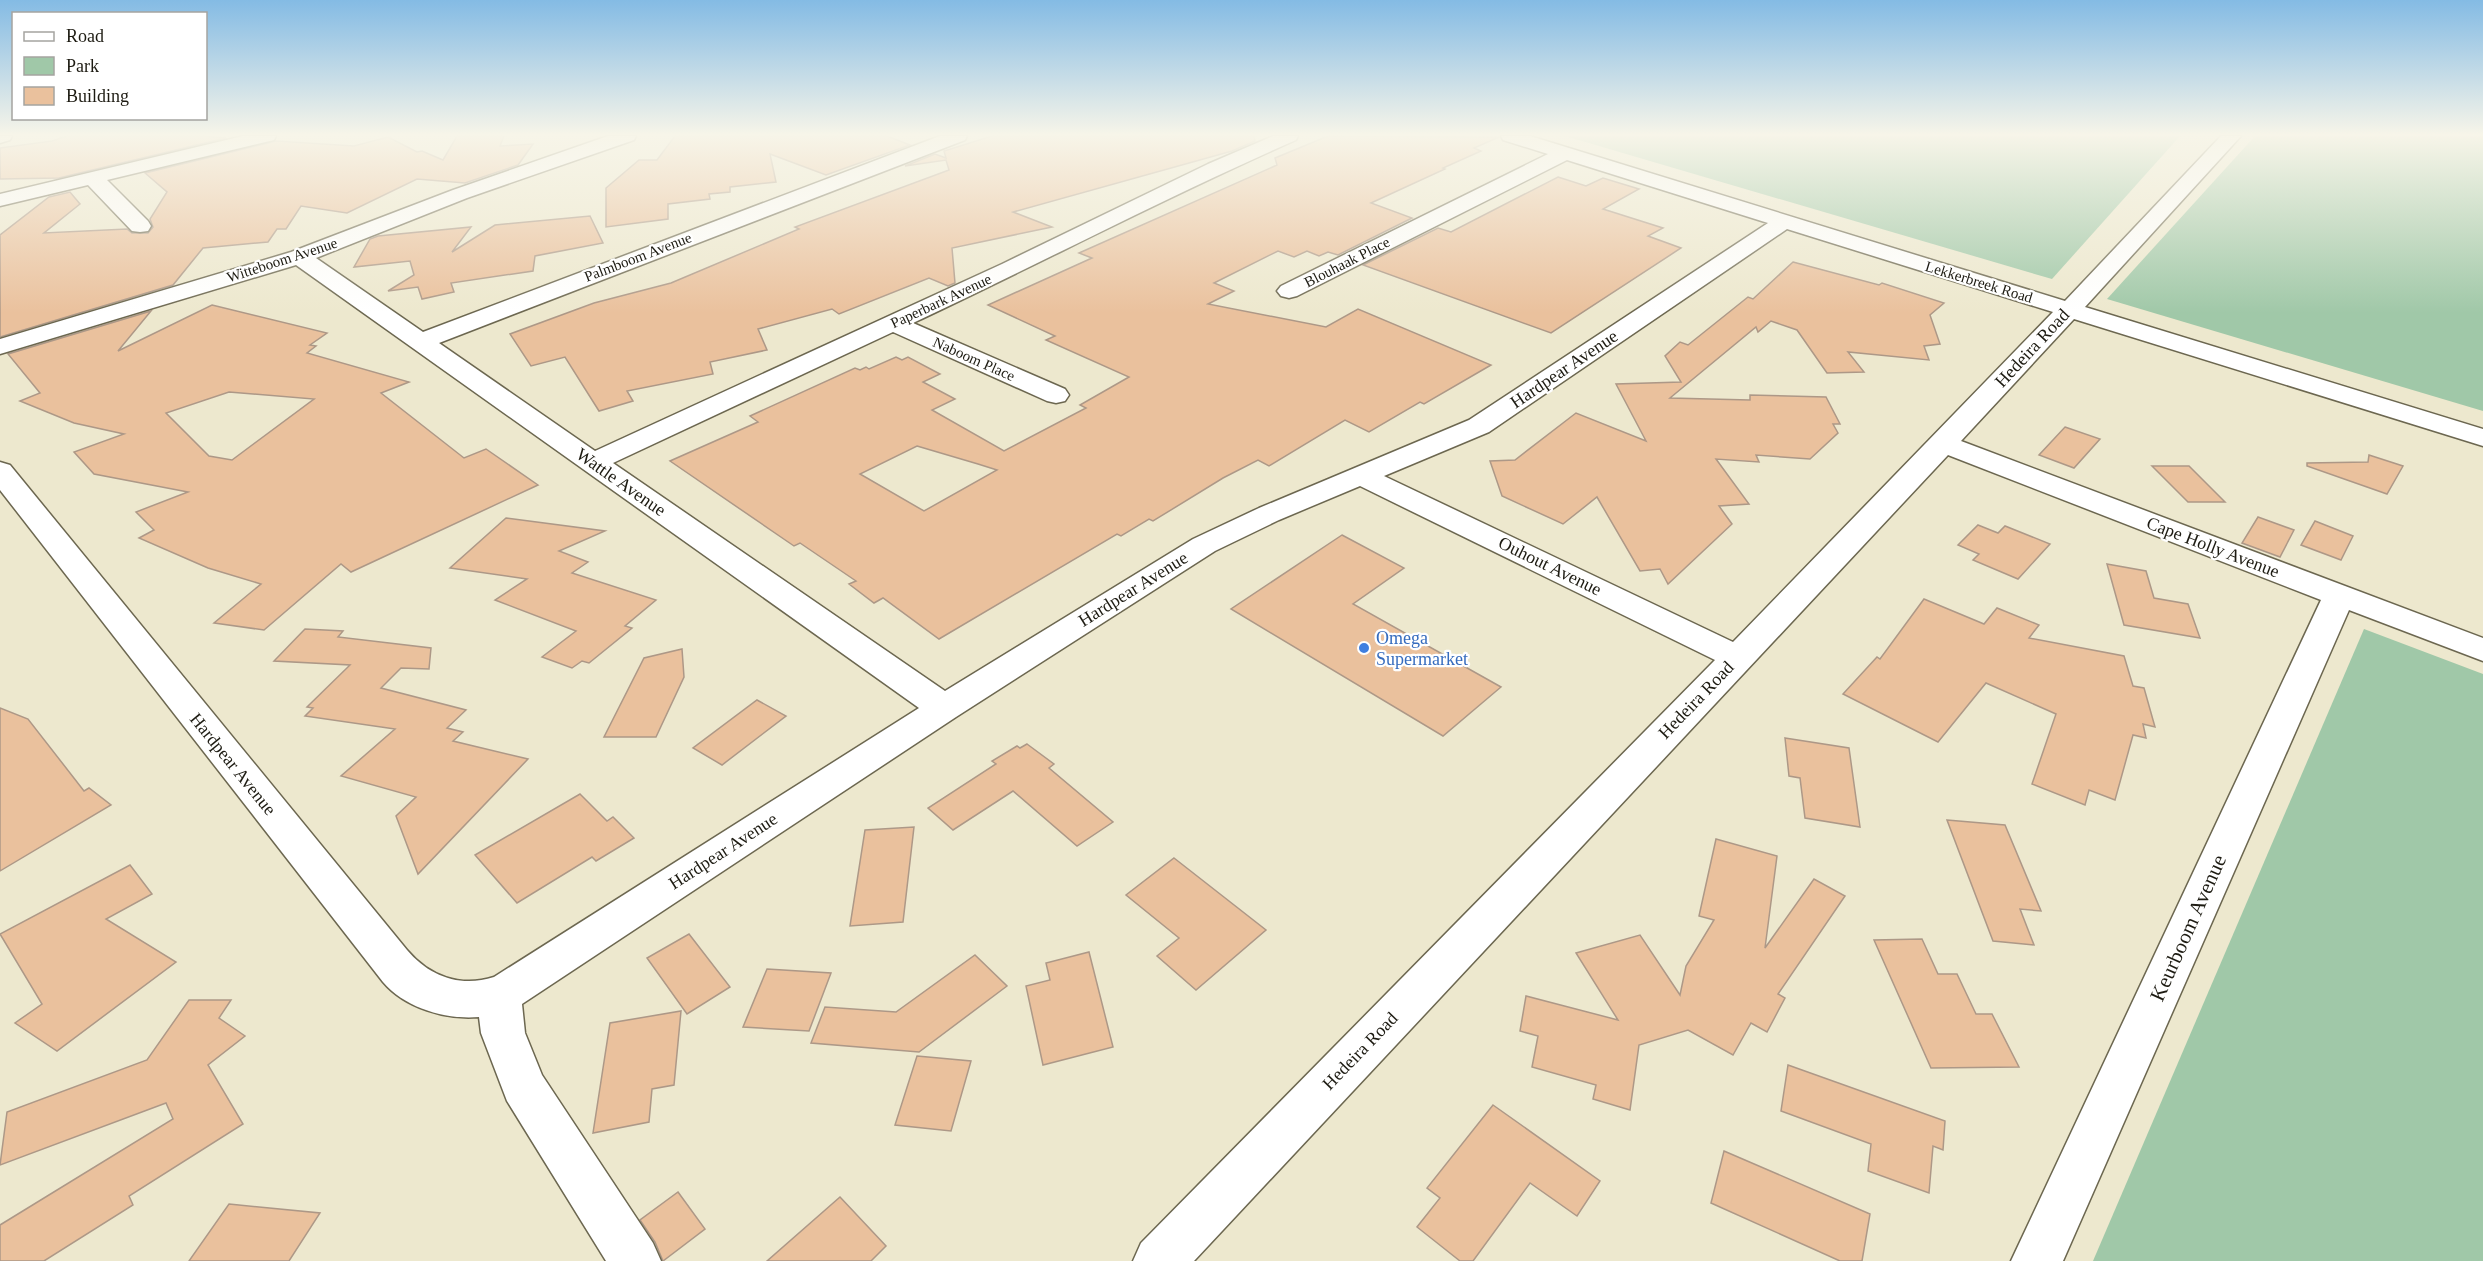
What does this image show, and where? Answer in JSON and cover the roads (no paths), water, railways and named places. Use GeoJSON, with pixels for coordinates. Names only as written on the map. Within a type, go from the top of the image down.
{"type":"FeatureCollection","features":[{"type":"Feature","properties":{"kind":"street"},"geometry":{"type":"LineString","coordinates":[[0,200],[22,195]]}},
{"type":"Feature","properties":{"kind":"street"},"geometry":{"type":"LineString","coordinates":[[109,195],[140,226]]}},
{"type":"Feature","properties":{"kind":"street","name":"Witteboom Avenue"},"geometry":{"type":"LineString","coordinates":[[0,347],[299,257],[458,195]]}},
{"type":"Feature","properties":{"kind":"street","name":"Palmboom Avenue"},"geometry":{"type":"LineString","coordinates":[[420,342],[801,195]]}},
{"type":"Feature","properties":{"kind":"street","name":"Paperbark Avenue"},"geometry":{"type":"LineString","coordinates":[[592,462],[1010,269],[1161,195]]}},
{"type":"Feature","properties":{"kind":"street","name":"Blouhaak Place"},"geometry":{"type":"LineString","coordinates":[[1289,291],[1481,195]]}},
{"type":"Feature","properties":{"kind":"street","name":"Lekkerbreek Road"},"geometry":{"type":"LineString","coordinates":[[1700,195],[2483,438]]}},
{"type":"Feature","properties":{"kind":"street","name":"Hedeira Road"},"geometry":{"type":"LineString","coordinates":[[1159,1261],[1943,444],[2176,195]]}},
{"type":"Feature","properties":{"kind":"street","name":"Hardpear Avenue"},"geometry":{"type":"LineString","coordinates":[[0,471],[400,972],[424,990],[448,997],[474,999],[499,995],[944,708],[1204,545],[1269,514],[1479,426],[1785,221]]}},
{"type":"Feature","properties":{"kind":"street","name":"Wattle Avenue"},"geometry":{"type":"LineString","coordinates":[[299,257],[944,708]]}},
{"type":"Feature","properties":{"kind":"street","name":"Naboom Place"},"geometry":{"type":"LineString","coordinates":[[892,323],[1056,395]]}},
{"type":"Feature","properties":{"kind":"street","name":"Cape Holly Avenue"},"geometry":{"type":"LineString","coordinates":[[1943,444],[2483,650]]}},
{"type":"Feature","properties":{"kind":"street","name":"Ouhout Avenue"},"geometry":{"type":"LineString","coordinates":[[1362,476],[1737,657]]}},
{"type":"Feature","properties":{"kind":"street","name":"Keurboom Avenue"},"geometry":{"type":"LineString","coordinates":[[2037,1261],[2338,596]]}},
{"type":"Feature","properties":{"kind":"street"},"geometry":{"type":"LineString","coordinates":[[499,995],[502,1033],[523,1086],[634,1261]]}},
{"type":"Feature","properties":{"kind":"place","name":"Omega Supermarket"},"geometry":{"type":"Point","coordinates":[1364,648]}}]}
